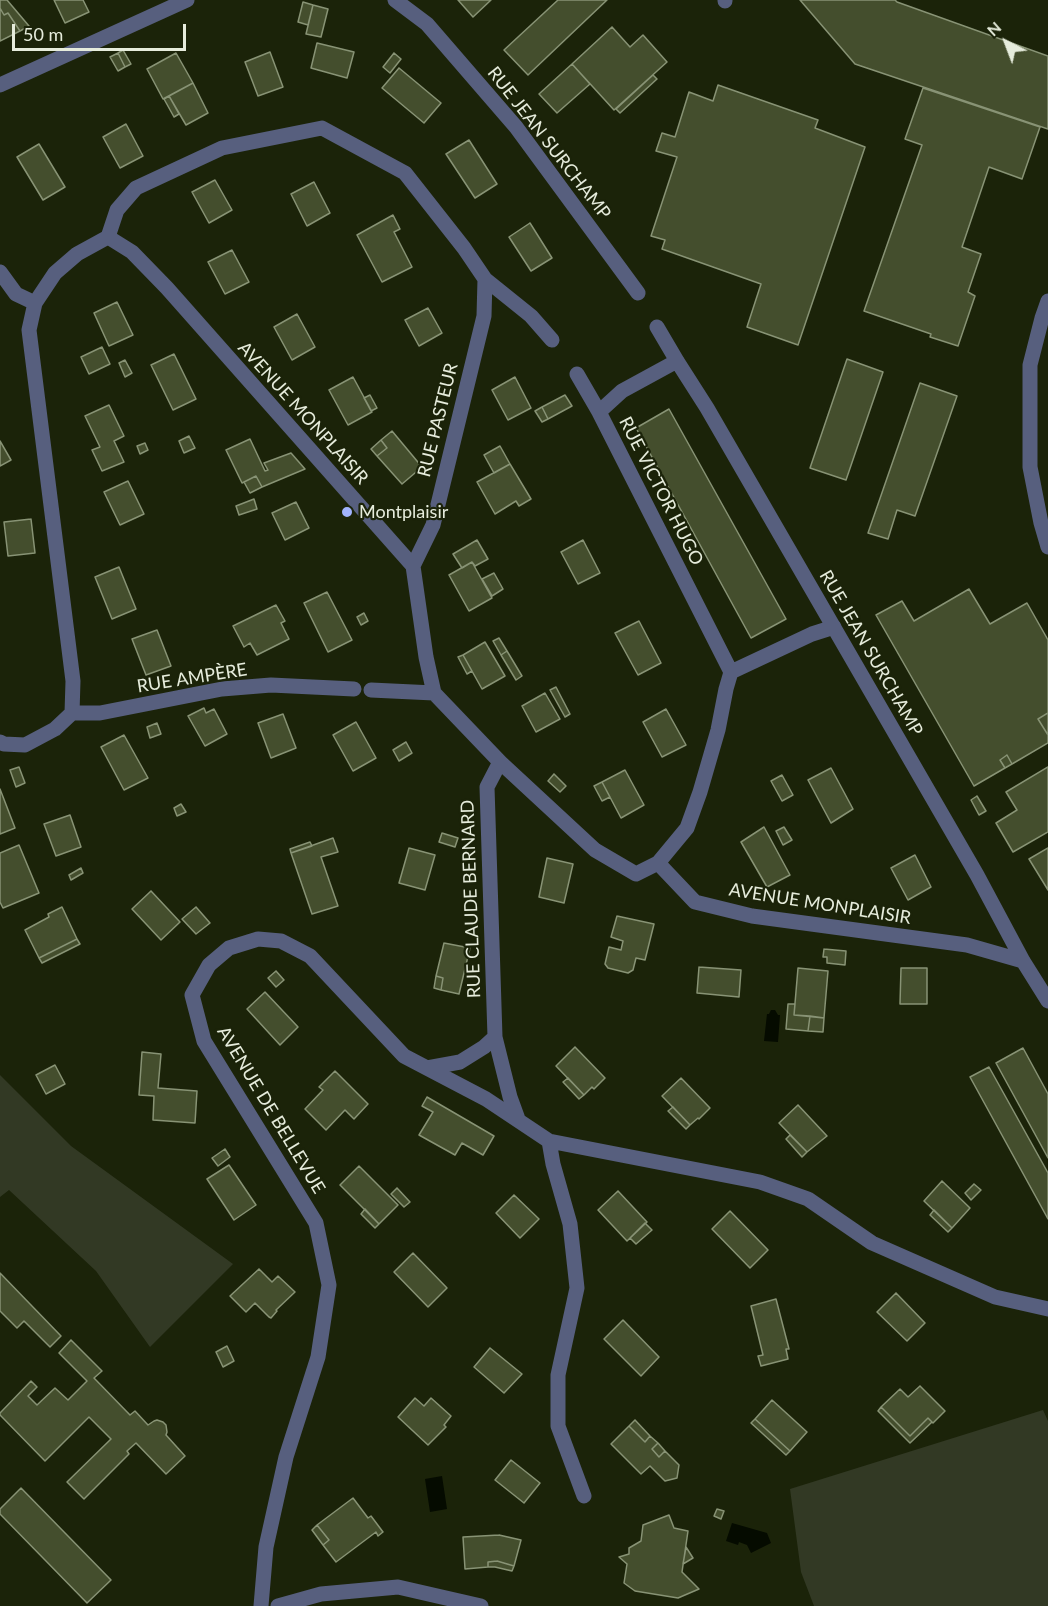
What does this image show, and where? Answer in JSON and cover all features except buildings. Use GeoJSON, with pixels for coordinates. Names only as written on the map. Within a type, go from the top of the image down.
{"type":"FeatureCollection","features":[{"type":"Feature","properties":{"kind":"street"},"geometry":{"type":"LineString","coordinates":[[0,85],[187,0]]}},
{"type":"Feature","properties":{"kind":"street","name":"RUE JEAN SURCHAMP"},"geometry":{"type":"LineString","coordinates":[[395,0],[427,24],[516,127],[638,293]]}},
{"type":"Feature","properties":{"kind":"street"},"geometry":{"type":"LineString","coordinates":[[0,742],[26,745],[55,729],[72,712],[73,681],[29,330],[35,303],[55,273],[77,254],[108,237],[117,210],[136,188],[222,148],[322,128],[405,173],[464,248],[485,279],[531,316],[552,340]]}},
{"type":"Feature","properties":{"kind":"street","name":"AVENUE MONPLAISIR"},"geometry":{"type":"LineString","coordinates":[[108,237],[132,252],[167,288],[413,566]]}},
{"type":"Feature","properties":{"kind":"street"},"geometry":{"type":"LineString","coordinates":[[0,272],[16,294],[35,303]]}},
{"type":"Feature","properties":{"kind":"street","name":"RUE PASTEUR"},"geometry":{"type":"LineString","coordinates":[[413,566],[433,525],[484,316],[485,279]]}},
{"type":"Feature","properties":{"kind":"street"},"geometry":{"type":"LineString","coordinates":[[1048,301],[1030,365],[1030,467],[1048,547]]}},
{"type":"Feature","properties":{"kind":"street","name":"RUE JEAN SURCHAMP"},"geometry":{"type":"LineString","coordinates":[[657,327],[707,408],[1048,1001]]}},
{"type":"Feature","properties":{"kind":"street","name":"RUE VICTOR HUGO"},"geometry":{"type":"LineString","coordinates":[[676,361],[622,391],[599,412],[731,672]]}},
{"type":"Feature","properties":{"kind":"street"},"geometry":{"type":"LineString","coordinates":[[577,374],[599,412]]}},
{"type":"Feature","properties":{"kind":"street"},"geometry":{"type":"LineString","coordinates":[[413,566],[426,657],[434,693],[500,762],[595,850],[636,874],[658,862],[687,828],[718,730],[731,672],[812,633],[834,627]]}},
{"type":"Feature","properties":{"kind":"street","name":"RUE AMPÈRE"},"geometry":{"type":"LineString","coordinates":[[72,712],[100,713],[222,689],[261,686],[354,689]]}},
{"type":"Feature","properties":{"kind":"street"},"geometry":{"type":"LineString","coordinates":[[370,690],[434,693]]}},
{"type":"Feature","properties":{"kind":"street","name":"RUE CLAUDE BERNARD"},"geometry":{"type":"LineString","coordinates":[[500,762],[487,787],[495,1038],[518,1119]]}},
{"type":"Feature","properties":{"kind":"street","name":"AVENUE MONPLAISIR"},"geometry":{"type":"LineString","coordinates":[[658,862],[695,902],[752,916],[966,945],[1023,961]]}},
{"type":"Feature","properties":{"kind":"street","name":"AVENUE DE BELLEVUE"},"geometry":{"type":"LineString","coordinates":[[261,1606],[266,1547],[286,1457],[318,1357],[329,1285],[316,1223],[204,1041],[192,995],[210,965],[229,948],[258,939],[281,941],[310,956],[404,1056],[486,1099],[549,1141],[760,1182],[808,1198],[872,1244],[995,1297],[1048,1310]]}},
{"type":"Feature","properties":{"kind":"street"},"geometry":{"type":"LineString","coordinates":[[427,1068],[460,1062],[495,1038]]}},
{"type":"Feature","properties":{"kind":"street"},"geometry":{"type":"LineString","coordinates":[[549,1141],[570,1224],[577,1288],[558,1375],[558,1426],[584,1496]]}},
{"type":"Feature","properties":{"kind":"street"},"geometry":{"type":"LineString","coordinates":[[278,1606],[321,1594],[398,1587],[481,1606]]}},
{"type":"Feature","properties":{"kind":"green space"},"geometry":{"type":"Polygon","coordinates":[[[0,1075],[71,1146],[233,1264],[150,1347],[96,1271],[9,1190],[0,1197],[0,1075]]]}},
{"type":"Feature","properties":{"kind":"green space"},"geometry":{"type":"Polygon","coordinates":[[[1043,1410],[1048,1421],[1048,1606],[814,1606],[801,1572],[790,1489],[1043,1410]]]}},
{"type":"Feature","properties":{"kind":"shaded area"},"geometry":{"type":"Polygon","coordinates":[[[775,1010],[780,1015],[778,1042],[764,1041],[767,1014],[775,1010]]]}},
{"type":"Feature","properties":{"kind":"shaded area"},"geometry":{"type":"Polygon","coordinates":[[[442,1476],[447,1509],[430,1512],[425,1479],[442,1476]]]}},
{"type":"Feature","properties":{"kind":"shaded area"},"geometry":{"type":"Polygon","coordinates":[[[732,1523],[767,1533],[771,1543],[751,1553],[747,1545],[726,1541],[732,1523]]]}},
{"type":"Feature","properties":{"kind":"place","name":"Montplaisir"},"geometry":{"type":"Point","coordinates":[347,512]}}]}
